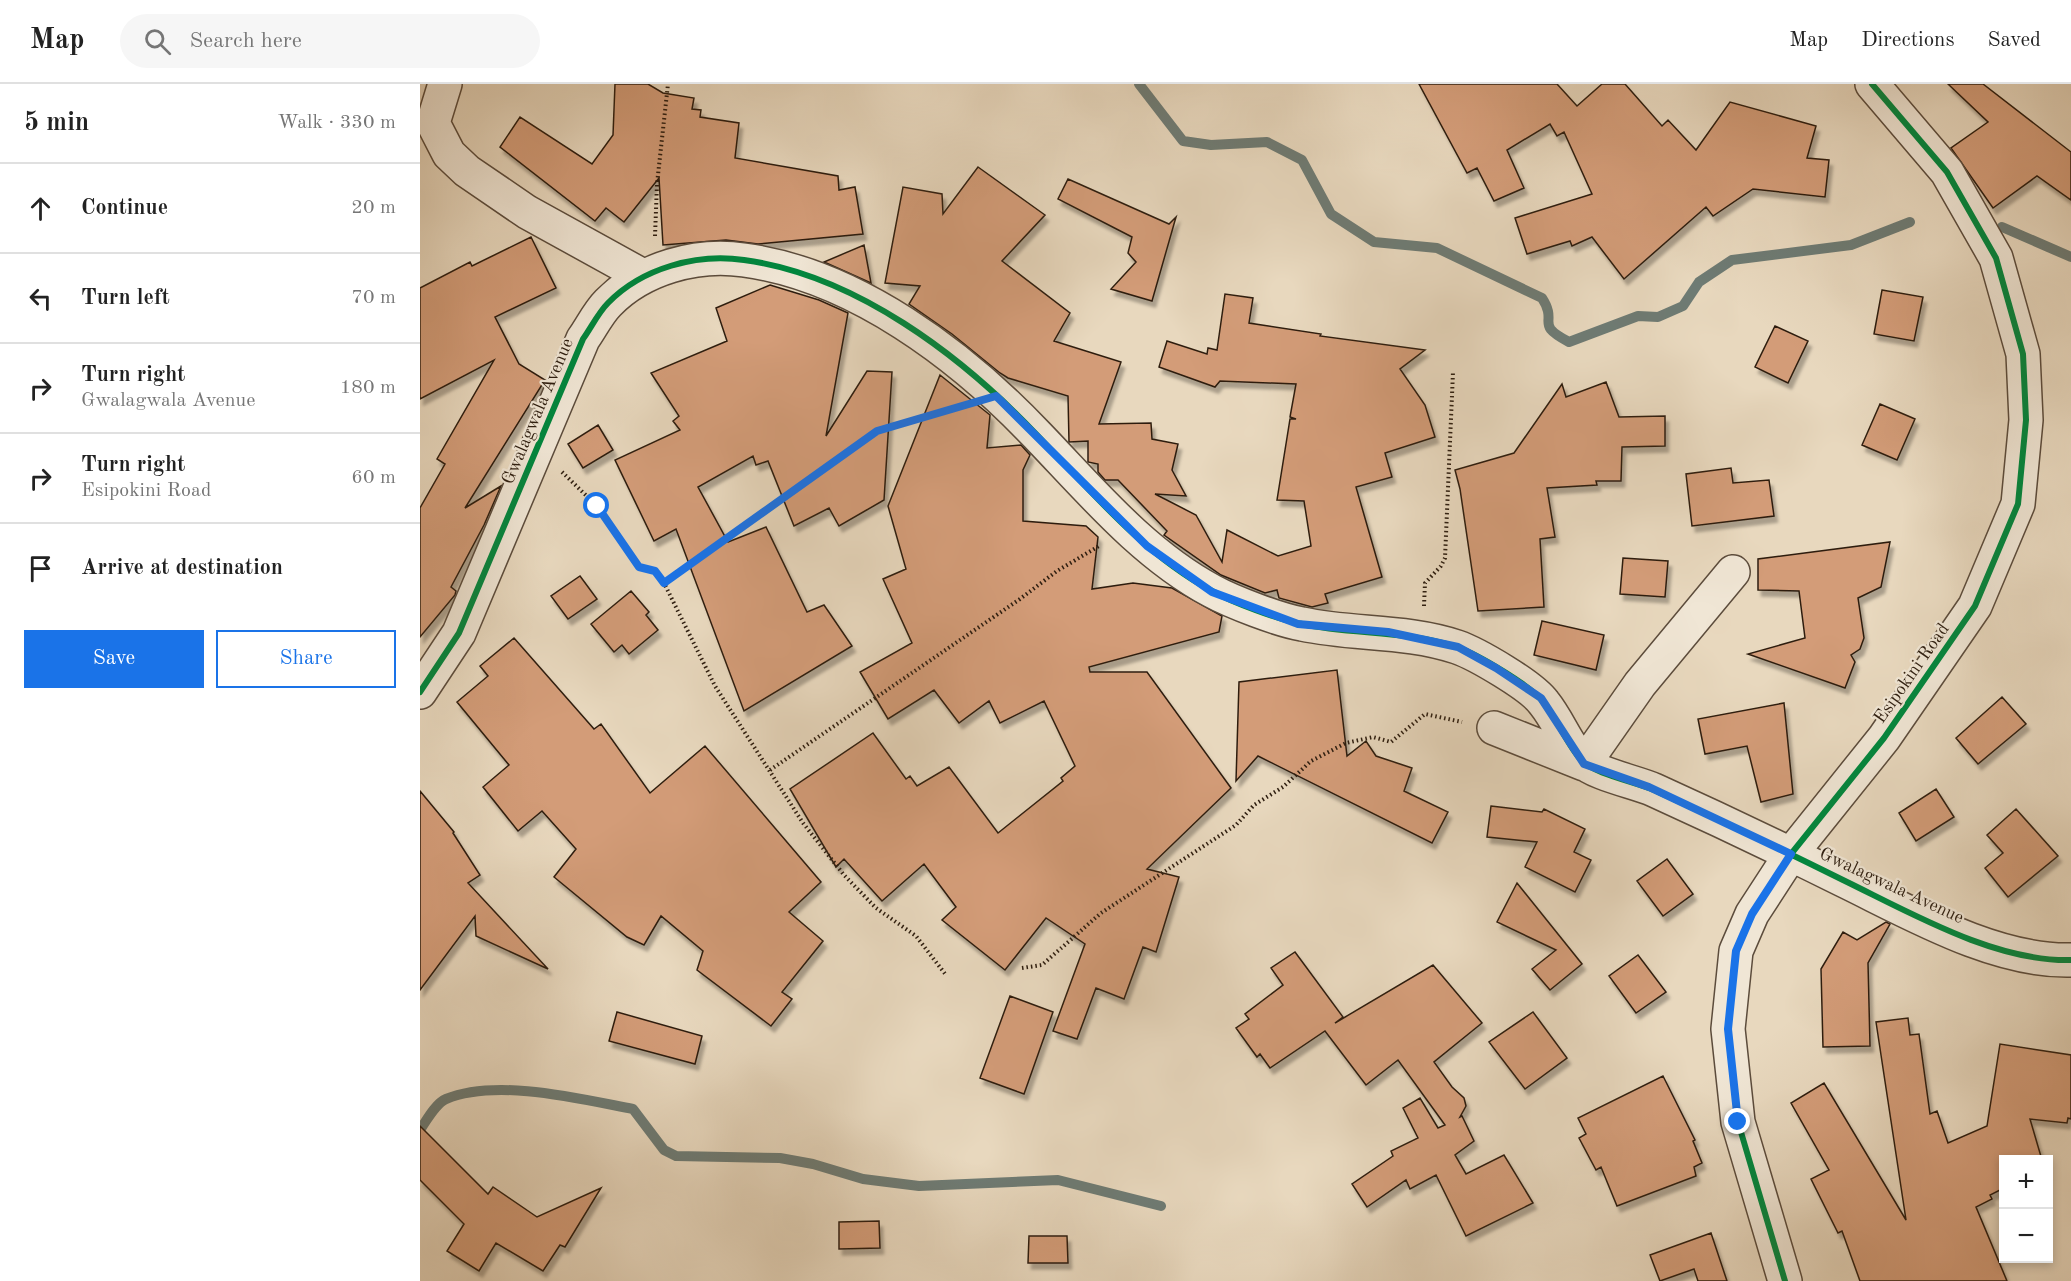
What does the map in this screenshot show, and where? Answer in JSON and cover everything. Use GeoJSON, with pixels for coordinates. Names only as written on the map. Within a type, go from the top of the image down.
{"type":"FeatureCollection","features":[{"type":"Feature","properties":{"kind":"street"},"geometry":{"type":"LineString","coordinates":[[445,84],[433,123],[449,154],[467,171],[526,212],[648,274]]}},
{"type":"Feature","properties":{"kind":"street","name":"Esipokini Road"},"geometry":{"type":"LineString","coordinates":[[1785,1281],[1738,1122],[1728,1029],[1736,951],[1752,914],[1791,854],[1884,738],[1975,606],[2018,504],[2026,420],[2023,354],[1996,258],[1947,172],[1872,84]]}},
{"type":"Feature","properties":{"kind":"street","name":"Gwalagwala Avenue"},"geometry":{"type":"LineString","coordinates":[[420,692],[459,633],[583,339],[607,304],[648,274],[681,263],[721,256],[771,263],[823,280],[887,311],[996,396],[1147,546],[1212,592],[1298,624],[1388,632],[1458,647],[1496,668],[1541,698],[1584,764],[1649,787],[1923,919],[1989,945],[2036,959],[2071,960]]}},
{"type":"Feature","properties":{"kind":"street"},"geometry":{"type":"LineString","coordinates":[[1494,728],[1584,764],[1640,684],[1733,572]]}},
{"type":"Feature","properties":{"kind":"path"},"geometry":{"type":"LineString","coordinates":[[648,274],[668,84]]}},
{"type":"Feature","properties":{"kind":"path"},"geometry":{"type":"LineString","coordinates":[[1422,640],[1425,583],[1441,566],[1445,558],[1453,372]]}},
{"type":"Feature","properties":{"kind":"path"},"geometry":{"type":"LineString","coordinates":[[664,583],[877,431],[996,396]]}},
{"type":"Feature","properties":{"kind":"path"},"geometry":{"type":"LineString","coordinates":[[536,452],[564,474],[597,506],[639,567],[655,571],[664,583],[715,686],[803,823],[844,875],[876,908],[916,936],[946,975]]}},
{"type":"Feature","properties":{"kind":"path"},"geometry":{"type":"LineString","coordinates":[[770,770],[1057,571],[1098,546],[1124,524]]}},
{"type":"Feature","properties":{"kind":"path"},"geometry":{"type":"LineString","coordinates":[[1022,968],[1042,965],[1101,913],[1165,869],[1202,849],[1236,825],[1254,805],[1282,787],[1311,761],[1346,743],[1373,737],[1391,742],[1425,714],[1494,728]]}},
{"type":"Feature","properties":{"kind":"building"},"geometry":{"type":"Polygon","coordinates":[[[615,84],[648,84],[663,93],[694,98],[692,109],[701,110],[700,117],[739,123],[735,158],[838,176],[839,190],[855,187],[863,234],[758,244],[726,240],[663,245],[659,178],[624,222],[606,208],[595,221],[500,147],[520,117],[592,164],[613,135],[615,84]]]}},
{"type":"Feature","properties":{"kind":"building"},"geometry":{"type":"Polygon","coordinates":[[[1419,84],[1557,84],[1577,106],[1602,84],[1625,84],[1662,126],[1668,120],[1696,150],[1730,102],[1816,126],[1807,158],[1829,160],[1825,197],[1753,189],[1713,216],[1706,207],[1624,279],[1592,237],[1572,246],[1570,241],[1527,254],[1515,218],[1592,194],[1564,132],[1557,136],[1550,124],[1507,150],[1524,188],[1494,201],[1477,168],[1467,173],[1419,84]]]}},
{"type":"Feature","properties":{"kind":"building"},"geometry":{"type":"Polygon","coordinates":[[[1948,84],[1983,84],[2071,152],[2071,200],[2037,176],[1993,208],[1951,148],[1988,122],[1948,84]]]}},
{"type":"Feature","properties":{"kind":"building"},"geometry":{"type":"Polygon","coordinates":[[[978,167],[1045,215],[1002,261],[1070,313],[1054,341],[1121,362],[1099,424],[1151,423],[1152,439],[1178,444],[1172,470],[1186,496],[1155,494],[1196,515],[1222,562],[1227,530],[1278,556],[1311,546],[1304,501],[1277,500],[1290,419],[1296,419],[1290,417],[1296,384],[1220,381],[1215,387],[1159,367],[1167,341],[1207,354],[1208,348],[1217,350],[1225,294],[1253,298],[1249,323],[1321,334],[1320,336],[1425,350],[1400,369],[1425,405],[1435,437],[1385,453],[1392,477],[1356,487],[1382,577],[1325,594],[1328,603],[1312,607],[1279,598],[1277,590],[1265,593],[1221,575],[1164,535],[1167,531],[1118,480],[1105,480],[1098,472],[1098,464],[1088,462],[1088,441],[1069,442],[1068,396],[1008,378],[909,304],[920,286],[885,283],[903,187],[942,194],[943,214],[978,167]]]}},
{"type":"Feature","properties":{"kind":"building"},"geometry":{"type":"Polygon","coordinates":[[[1068,179],[1169,224],[1176,217],[1152,301],[1111,289],[1136,262],[1128,253],[1132,237],[1058,199],[1068,179]]]}},
{"type":"Feature","properties":{"kind":"building"},"geometry":{"type":"Polygon","coordinates":[[[531,237],[556,288],[495,317],[519,364],[545,380],[465,508],[501,486],[484,525],[451,587],[456,591],[455,595],[420,637],[420,508],[445,464],[437,459],[494,360],[420,399],[420,288],[470,262],[472,266],[531,237]]]}},
{"type":"Feature","properties":{"kind":"building"},"geometry":{"type":"Polygon","coordinates":[[[864,245],[871,283],[824,262],[864,245]]]}},
{"type":"Feature","properties":{"kind":"building"},"geometry":{"type":"Polygon","coordinates":[[[770,285],[819,300],[848,313],[826,436],[867,371],[892,372],[884,500],[839,526],[829,508],[794,526],[768,461],[756,465],[753,456],[698,487],[728,542],[766,527],[807,612],[824,605],[852,646],[744,711],[676,529],[654,541],[615,460],[680,430],[673,421],[679,416],[651,373],[727,341],[716,308],[770,285]]]}},
{"type":"Feature","properties":{"kind":"building"},"geometry":{"type":"Polygon","coordinates":[[[1882,290],[1923,297],[1914,341],[1874,334],[1882,290]]]}},
{"type":"Feature","properties":{"kind":"building"},"geometry":{"type":"Polygon","coordinates":[[[1775,326],[1808,341],[1788,383],[1755,367],[1775,326]]]}},
{"type":"Feature","properties":{"kind":"building"},"geometry":{"type":"Polygon","coordinates":[[[940,375],[990,415],[987,448],[1021,445],[1030,455],[1023,470],[1023,521],[1086,526],[1098,537],[1092,589],[1133,583],[1172,588],[1222,616],[1219,632],[1089,667],[1090,672],[1147,672],[1231,788],[1147,869],[1179,877],[1156,952],[1143,947],[1124,999],[1096,988],[1077,1039],[1053,1031],[1085,944],[1046,918],[1005,970],[942,920],[956,907],[924,864],[882,901],[844,859],[836,867],[790,789],[873,733],[906,779],[910,776],[917,786],[949,767],[998,833],[1063,781],[1061,778],[1075,766],[1044,701],[1000,723],[989,701],[959,723],[934,690],[888,719],[860,672],[912,643],[883,579],[906,569],[888,506],[940,375]]]}},
{"type":"Feature","properties":{"kind":"building"},"geometry":{"type":"Polygon","coordinates":[[[1606,382],[1619,417],[1665,416],[1665,446],[1622,447],[1621,481],[1596,481],[1597,485],[1547,488],[1555,537],[1540,539],[1544,607],[1478,611],[1460,489],[1455,470],[1514,453],[1562,384],[1566,397],[1606,382]]]}},
{"type":"Feature","properties":{"kind":"building"},"geometry":{"type":"Polygon","coordinates":[[[1880,404],[1915,419],[1897,460],[1862,445],[1880,404]]]}},
{"type":"Feature","properties":{"kind":"building"},"geometry":{"type":"Polygon","coordinates":[[[598,425],[613,450],[583,468],[568,444],[598,425]]]}},
{"type":"Feature","properties":{"kind":"building"},"geometry":{"type":"Polygon","coordinates":[[[1731,468],[1733,483],[1769,480],[1774,516],[1692,526],[1686,474],[1731,468]]]}},
{"type":"Feature","properties":{"kind":"building"},"geometry":{"type":"Polygon","coordinates":[[[1890,542],[1881,587],[1858,598],[1864,638],[1860,649],[1851,655],[1855,662],[1845,688],[1748,654],[1805,638],[1799,591],[1758,590],[1758,559],[1890,542]]]}},
{"type":"Feature","properties":{"kind":"building"},"geometry":{"type":"Polygon","coordinates":[[[1623,558],[1668,561],[1665,597],[1620,594],[1623,558]]]}},
{"type":"Feature","properties":{"kind":"building"},"geometry":{"type":"Polygon","coordinates":[[[580,576],[597,599],[568,619],[551,596],[580,576]]]}},
{"type":"Feature","properties":{"kind":"building"},"geometry":{"type":"Polygon","coordinates":[[[631,591],[649,612],[646,615],[658,630],[629,654],[622,645],[614,652],[591,624],[631,591]]]}},
{"type":"Feature","properties":{"kind":"building"},"geometry":{"type":"Polygon","coordinates":[[[1542,621],[1604,635],[1596,670],[1534,655],[1542,621]]]}},
{"type":"Feature","properties":{"kind":"building"},"geometry":{"type":"Polygon","coordinates":[[[514,638],[594,729],[601,724],[650,793],[705,746],[821,882],[789,912],[823,941],[782,992],[792,999],[771,1026],[697,970],[703,951],[661,916],[644,945],[627,937],[554,877],[576,849],[542,811],[518,831],[483,787],[509,765],[457,702],[488,676],[480,666],[514,638]]]}},
{"type":"Feature","properties":{"kind":"building"},"geometry":{"type":"Polygon","coordinates":[[[1337,670],[1347,756],[1366,741],[1376,756],[1412,768],[1404,791],[1448,812],[1432,843],[1258,756],[1236,781],[1239,682],[1337,670]]]}},
{"type":"Feature","properties":{"kind":"building"},"geometry":{"type":"Polygon","coordinates":[[[2002,697],[2026,724],[1978,764],[1956,738],[2002,697]]]}},
{"type":"Feature","properties":{"kind":"building"},"geometry":{"type":"Polygon","coordinates":[[[1784,703],[1793,794],[1761,802],[1747,746],[1705,754],[1698,719],[1784,703]]]}},
{"type":"Feature","properties":{"kind":"building"},"geometry":{"type":"Polygon","coordinates":[[[1936,789],[1954,817],[1916,841],[1899,813],[1936,789]]]}},
{"type":"Feature","properties":{"kind":"building"},"geometry":{"type":"Polygon","coordinates":[[[420,791],[454,832],[480,875],[468,883],[548,969],[476,936],[475,916],[420,990],[420,791]]]}},
{"type":"Feature","properties":{"kind":"building"},"geometry":{"type":"Polygon","coordinates":[[[1491,806],[1542,812],[1544,809],[1585,829],[1574,852],[1591,860],[1575,892],[1525,867],[1537,842],[1487,837],[1491,806]]]}},
{"type":"Feature","properties":{"kind":"building"},"geometry":{"type":"Polygon","coordinates":[[[2016,809],[2058,856],[2008,897],[1985,868],[2003,853],[1987,835],[2016,809]]]}},
{"type":"Feature","properties":{"kind":"building"},"geometry":{"type":"Polygon","coordinates":[[[1667,859],[1693,894],[1663,916],[1637,881],[1667,859]]]}},
{"type":"Feature","properties":{"kind":"building"},"geometry":{"type":"Polygon","coordinates":[[[1517,883],[1582,964],[1550,990],[1532,969],[1556,950],[1497,922],[1517,883]]]}},
{"type":"Feature","properties":{"kind":"building"},"geometry":{"type":"Polygon","coordinates":[[[1886,922],[1890,924],[1868,963],[1870,1046],[1823,1047],[1821,969],[1843,932],[1857,940],[1886,922]]]}},
{"type":"Feature","properties":{"kind":"building"},"geometry":{"type":"Polygon","coordinates":[[[1295,952],[1343,1017],[1335,1023],[1433,965],[1482,1023],[1434,1062],[1452,1087],[1464,1098],[1466,1106],[1460,1117],[1462,1116],[1474,1141],[1455,1155],[1466,1174],[1504,1155],[1533,1203],[1466,1236],[1436,1175],[1410,1189],[1406,1180],[1367,1207],[1352,1184],[1393,1156],[1391,1151],[1418,1138],[1403,1108],[1420,1098],[1438,1128],[1445,1125],[1398,1060],[1366,1085],[1325,1031],[1270,1068],[1260,1054],[1257,1057],[1236,1028],[1249,1019],[1245,1014],[1283,985],[1271,968],[1295,952]]]}},
{"type":"Feature","properties":{"kind":"building"},"geometry":{"type":"Polygon","coordinates":[[[1638,955],[1666,992],[1636,1013],[1609,976],[1638,955]]]}},
{"type":"Feature","properties":{"kind":"building"},"geometry":{"type":"Polygon","coordinates":[[[1010,996],[1053,1012],[1024,1094],[980,1078],[1010,996]]]}},
{"type":"Feature","properties":{"kind":"building"},"geometry":{"type":"Polygon","coordinates":[[[617,1012],[702,1036],[695,1064],[609,1041],[617,1012]]]}},
{"type":"Feature","properties":{"kind":"building"},"geometry":{"type":"Polygon","coordinates":[[[1533,1012],[1567,1058],[1525,1089],[1489,1042],[1533,1012]]]}},
{"type":"Feature","properties":{"kind":"building"},"geometry":{"type":"Polygon","coordinates":[[[1908,1018],[1910,1035],[1919,1034],[1930,1114],[1937,1111],[1948,1143],[1987,1126],[2000,1044],[2071,1055],[2071,1119],[2068,1118],[2067,1123],[2030,1119],[2041,1155],[1999,1155],[1999,1190],[1990,1195],[1992,1199],[1976,1207],[2007,1281],[1860,1281],[1842,1231],[1838,1233],[1811,1179],[1829,1170],[1791,1103],[1824,1083],[1906,1220],[1876,1022],[1908,1018]]]}},
{"type":"Feature","properties":{"kind":"building"},"geometry":{"type":"Polygon","coordinates":[[[1663,1076],[1695,1140],[1693,1141],[1702,1163],[1694,1167],[1696,1176],[1617,1206],[1601,1167],[1596,1170],[1579,1138],[1586,1134],[1578,1118],[1663,1076]]]}},
{"type":"Feature","properties":{"kind":"building"},"geometry":{"type":"Polygon","coordinates":[[[420,1126],[488,1194],[493,1187],[537,1217],[601,1188],[565,1247],[560,1245],[543,1271],[496,1243],[479,1271],[447,1251],[464,1224],[420,1180],[420,1126]]]}},
{"type":"Feature","properties":{"kind":"building"},"geometry":{"type":"Polygon","coordinates":[[[879,1221],[880,1248],[839,1249],[839,1222],[879,1221]]]}},
{"type":"Feature","properties":{"kind":"building"},"geometry":{"type":"Polygon","coordinates":[[[1711,1233],[1727,1281],[1698,1281],[1694,1269],[1660,1281],[1650,1255],[1711,1233]]]}},
{"type":"Feature","properties":{"kind":"building"},"geometry":{"type":"Polygon","coordinates":[[[1029,1236],[1067,1236],[1068,1263],[1028,1263],[1029,1236]]]}},
{"type":"Feature","properties":{"kind":"waterway"},"geometry":{"type":"LineString","coordinates":[[1139,84],[1183,141],[1211,145],[1267,142],[1302,160],[1331,214],[1374,242],[1437,248],[1542,298],[1547,307],[1549,327],[1569,342],[1638,316],[1658,317],[1683,306],[1699,282],[1732,260],[1851,245],[1910,222]]}},
{"type":"Feature","properties":{"kind":"waterway"},"geometry":{"type":"LineString","coordinates":[[2002,227],[2071,257]]}},
{"type":"Feature","properties":{"kind":"waterway"},"geometry":{"type":"LineString","coordinates":[[420,1130],[435,1108],[446,1099],[489,1090],[539,1092],[633,1109],[664,1150],[676,1156],[780,1158],[813,1164],[863,1179],[919,1186],[1058,1180],[1161,1206]]}},
{"type":"Feature","properties":{"kind":"cycle path"},"geometry":{"type":"LineString","coordinates":[[1785,1281],[1738,1122],[1728,1029],[1736,951],[1752,914],[1791,854],[1884,738],[1975,606],[2018,504],[2026,420],[2023,354],[1996,258],[1947,172],[1872,84]]}},
{"type":"Feature","properties":{"kind":"cycle path"},"geometry":{"type":"LineString","coordinates":[[420,692],[459,633],[583,339],[601,311],[622,291],[654,272],[689,261],[726,258],[744,260],[785,269],[826,282],[904,323],[940,348],[1007,405],[1141,540],[1163,559],[1212,591],[1256,610],[1292,622],[1341,630],[1399,635],[1457,647],[1504,671],[1538,696],[1577,755],[1588,766],[1678,801],[1954,933],[2013,953],[2071,960]]}},
{"type":"Feature","properties":{"kind":"route"},"geometry":{"type":"LineString","coordinates":[[597,506],[639,567],[655,571],[664,583],[877,431],[996,396],[1033,430],[1102,504],[1147,546],[1212,592],[1298,624],[1345,630],[1388,632],[1458,647],[1496,668],[1541,698],[1584,764],[1649,787],[1791,854],[1752,914],[1736,951],[1728,1029],[1738,1122]]}}]}
